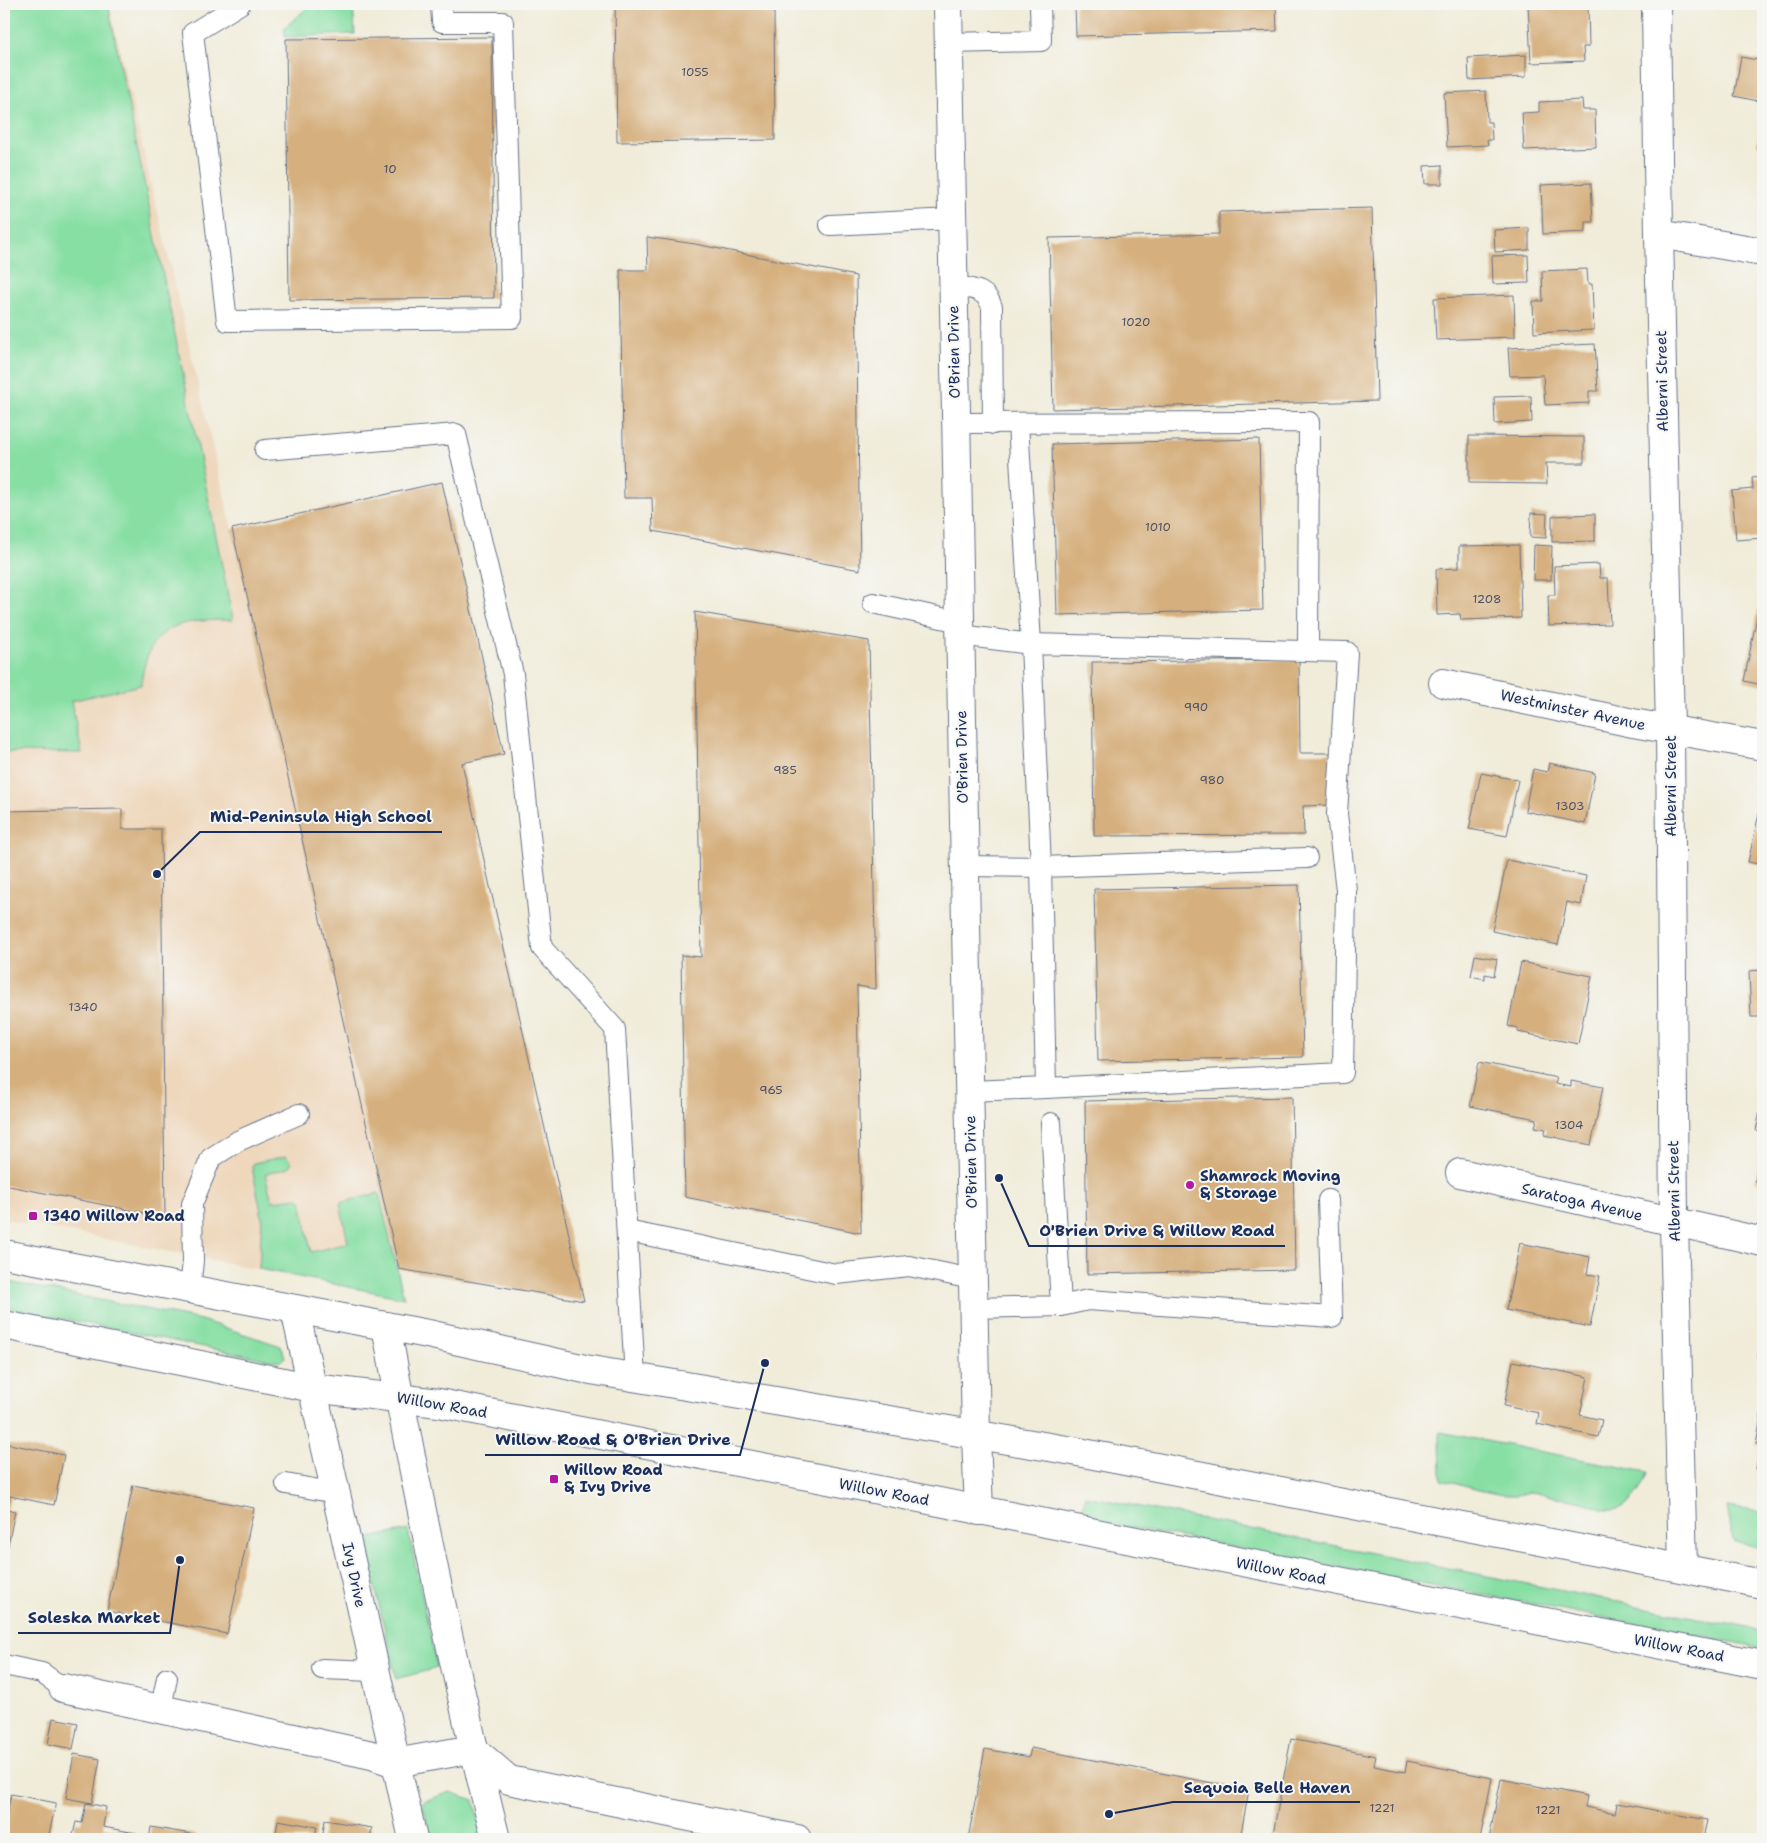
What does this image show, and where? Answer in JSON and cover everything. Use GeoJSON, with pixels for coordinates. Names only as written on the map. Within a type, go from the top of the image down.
{"type":"FeatureCollection","features":[{"type":"Feature","properties":{"kind":"street","name":"O'Brien Drive"},"geometry":{"type":"LineString","coordinates":[[948,4],[972,1279],[979,1511]]}},
{"type":"Feature","properties":{"kind":"street","name":"Alberni Street"},"geometry":{"type":"LineString","coordinates":[[1656,4],[1670,729],[1674,1223],[1683,1568]]}},
{"type":"Feature","properties":{"kind":"street"},"geometry":{"type":"LineString","coordinates":[[1659,234],[1763,252]]}},
{"type":"Feature","properties":{"kind":"street","name":"Westminster Avenue"},"geometry":{"type":"LineString","coordinates":[[1443,683],[1763,746]]}},
{"type":"Feature","properties":{"kind":"street","name":"Saratoga Avenue"},"geometry":{"type":"LineString","coordinates":[[1460,1173],[1763,1242]]}},
{"type":"Feature","properties":{"kind":"street"},"geometry":{"type":"LineString","coordinates":[[4,1254],[386,1326],[635,1378],[1073,1451],[1763,1584]]}},
{"type":"Feature","properties":{"kind":"street","name":"Ivy Drive"},"geometry":{"type":"LineString","coordinates":[[295,1310],[413,1839]]}},
{"type":"Feature","properties":{"kind":"street","name":"Willow Road"},"geometry":{"type":"LineString","coordinates":[[4,1325],[313,1388],[439,1403],[1763,1665]]}},
{"type":"Feature","properties":{"kind":"street"},"geometry":{"type":"LineString","coordinates":[[386,1326],[411,1464],[473,1749],[496,1839]]}},
{"type":"Feature","properties":{"kind":"street"},"geometry":{"type":"LineString","coordinates":[[63,1688],[372,1755],[396,1763],[473,1749]]}},
{"type":"Feature","properties":{"kind":"street"},"geometry":{"type":"LineString","coordinates":[[473,1749],[509,1780],[797,1839]]}},
{"type":"Feature","properties":{"kind":"lane"},"geometry":{"type":"LineString","coordinates":[[240,4],[193,33],[227,321],[512,318],[504,22],[442,22],[441,4]]}},
{"type":"Feature","properties":{"kind":"lane"},"geometry":{"type":"LineString","coordinates":[[949,43],[1041,41],[1040,4]]}},
{"type":"Feature","properties":{"kind":"lane"},"geometry":{"type":"LineString","coordinates":[[830,225],[952,218]]}},
{"type":"Feature","properties":{"kind":"lane"},"geometry":{"type":"LineString","coordinates":[[953,285],[982,291],[988,297],[992,307],[993,424]]}},
{"type":"Feature","properties":{"kind":"lane"},"geometry":{"type":"LineString","coordinates":[[956,423],[1309,422],[1308,651]]}},
{"type":"Feature","properties":{"kind":"lane"},"geometry":{"type":"LineString","coordinates":[[1018,423],[1031,644],[1041,867],[1046,1088]]}},
{"type":"Feature","properties":{"kind":"lane"},"geometry":{"type":"LineString","coordinates":[[265,450],[456,434],[513,674],[542,948],[615,1028],[635,1378]]}},
{"type":"Feature","properties":{"kind":"lane"},"geometry":{"type":"LineString","coordinates":[[872,603],[960,628],[1031,644],[1348,652],[1337,814],[1346,890],[1342,1073],[969,1091]]}},
{"type":"Feature","properties":{"kind":"lane"},"geometry":{"type":"LineString","coordinates":[[964,866],[1041,867],[1306,858]]}},
{"type":"Feature","properties":{"kind":"lane"},"geometry":{"type":"LineString","coordinates":[[190,1289],[193,1261],[192,1204],[211,1158],[238,1141],[299,1114]]}},
{"type":"Feature","properties":{"kind":"lane"},"geometry":{"type":"LineString","coordinates":[[1052,1123],[1062,1306]]}},
{"type":"Feature","properties":{"kind":"lane"},"geometry":{"type":"LineString","coordinates":[[973,1308],[1062,1306],[1088,1300],[1332,1317],[1328,1200]]}},
{"type":"Feature","properties":{"kind":"lane"},"geometry":{"type":"LineString","coordinates":[[627,1231],[836,1274],[909,1266],[972,1279]]}},
{"type":"Feature","properties":{"kind":"lane"},"geometry":{"type":"LineString","coordinates":[[286,1484],[336,1493]]}},
{"type":"Feature","properties":{"kind":"lane"},"geometry":{"type":"LineString","coordinates":[[4,1665],[42,1673],[63,1688]]}},
{"type":"Feature","properties":{"kind":"lane"},"geometry":{"type":"LineString","coordinates":[[322,1669],[374,1671]]}},
{"type":"Feature","properties":{"kind":"lane"},"geometry":{"type":"LineString","coordinates":[[161,1708],[167,1678]]}},
{"type":"Feature","properties":{"kind":"shaded area"},"geometry":{"type":"Polygon","coordinates":[[[4,4],[109,4],[232,529],[404,1298],[4,1219],[4,4]]]}},
{"type":"Feature","properties":{"kind":"green space"},"geometry":{"type":"Polygon","coordinates":[[[4,4],[108,4],[233,620],[197,621],[169,629],[159,637],[151,649],[145,664],[141,685],[71,701],[82,753],[4,752],[4,4]]]}},
{"type":"Feature","properties":{"kind":"green space"},"geometry":{"type":"Polygon","coordinates":[[[312,4],[353,4],[355,34],[285,37],[285,27],[312,4]]]}},
{"type":"Feature","properties":{"kind":"green space"},"geometry":{"type":"Polygon","coordinates":[[[286,1156],[292,1162],[288,1168],[265,1174],[272,1201],[298,1198],[301,1200],[311,1252],[348,1243],[340,1203],[379,1193],[404,1298],[259,1269],[262,1217],[252,1167],[254,1163],[286,1156]]]}},
{"type":"Feature","properties":{"kind":"green space"},"geometry":{"type":"Polygon","coordinates":[[[4,1281],[201,1320],[278,1345],[282,1348],[285,1357],[279,1362],[4,1307],[4,1281]]]}},
{"type":"Feature","properties":{"kind":"green space"},"geometry":{"type":"Polygon","coordinates":[[[1440,1432],[1647,1472],[1634,1498],[1615,1510],[1605,1510],[1582,1502],[1528,1492],[1519,1495],[1509,1495],[1486,1492],[1441,1480],[1440,1432]]]}},
{"type":"Feature","properties":{"kind":"green space"},"geometry":{"type":"Polygon","coordinates":[[[1086,1496],[1763,1631],[1763,1648],[1080,1518],[1086,1496]]]}},
{"type":"Feature","properties":{"kind":"green space"},"geometry":{"type":"Polygon","coordinates":[[[1727,1507],[1763,1512],[1763,1550],[1733,1541],[1727,1507]]]}},
{"type":"Feature","properties":{"kind":"green space"},"geometry":{"type":"Polygon","coordinates":[[[408,1530],[437,1668],[396,1679],[364,1539],[408,1530]]]}},
{"type":"Feature","properties":{"kind":"green space"},"geometry":{"type":"Polygon","coordinates":[[[450,1792],[474,1800],[483,1839],[431,1839],[422,1802],[450,1792]]]}},
{"type":"Feature","properties":{"kind":"building"},"geometry":{"type":"Polygon","coordinates":[[[615,4],[774,4],[775,140],[617,142],[615,4]]]}},
{"type":"Feature","properties":{"kind":"building"},"geometry":{"type":"Polygon","coordinates":[[[1075,4],[1276,4],[1277,31],[1076,36],[1075,4]]]}},
{"type":"Feature","properties":{"kind":"building"},"geometry":{"type":"Polygon","coordinates":[[[1528,4],[1588,4],[1589,47],[1583,47],[1584,61],[1531,63],[1528,4]]]}},
{"type":"Feature","properties":{"kind":"building"},"geometry":{"type":"Polygon","coordinates":[[[492,37],[494,298],[289,300],[286,39],[492,37]]]}},
{"type":"Feature","properties":{"kind":"building"},"geometry":{"type":"Polygon","coordinates":[[[1526,55],[1526,77],[1469,80],[1468,58],[1526,55]]]}},
{"type":"Feature","properties":{"kind":"building"},"geometry":{"type":"Polygon","coordinates":[[[1741,57],[1763,61],[1763,102],[1734,96],[1741,57]]]}},
{"type":"Feature","properties":{"kind":"building"},"geometry":{"type":"Polygon","coordinates":[[[1486,91],[1487,122],[1491,122],[1492,140],[1487,140],[1488,145],[1447,147],[1444,93],[1486,91]]]}},
{"type":"Feature","properties":{"kind":"building"},"geometry":{"type":"Polygon","coordinates":[[[1582,100],[1583,110],[1595,110],[1596,147],[1524,150],[1522,113],[1539,112],[1539,102],[1582,100]]]}},
{"type":"Feature","properties":{"kind":"building"},"geometry":{"type":"Polygon","coordinates":[[[1763,114],[1763,147],[1757,145],[1763,114]]]}},
{"type":"Feature","properties":{"kind":"building"},"geometry":{"type":"Polygon","coordinates":[[[1442,165],[1442,184],[1425,184],[1424,166],[1442,165]]]}},
{"type":"Feature","properties":{"kind":"building"},"geometry":{"type":"Polygon","coordinates":[[[1591,183],[1593,222],[1586,222],[1586,232],[1543,234],[1541,185],[1591,183]]]}},
{"type":"Feature","properties":{"kind":"building"},"geometry":{"type":"Polygon","coordinates":[[[1372,208],[1377,401],[1053,409],[1049,238],[1219,234],[1219,212],[1372,208]]]}},
{"type":"Feature","properties":{"kind":"building"},"geometry":{"type":"Polygon","coordinates":[[[1529,228],[1529,250],[1495,252],[1494,230],[1529,228]]]}},
{"type":"Feature","properties":{"kind":"building"},"geometry":{"type":"Polygon","coordinates":[[[647,237],[695,244],[856,276],[860,570],[653,531],[652,498],[624,498],[620,270],[648,270],[647,237]]]}},
{"type":"Feature","properties":{"kind":"building"},"geometry":{"type":"Polygon","coordinates":[[[1528,255],[1529,283],[1493,284],[1492,256],[1528,255]]]}},
{"type":"Feature","properties":{"kind":"building"},"geometry":{"type":"Polygon","coordinates":[[[1587,269],[1588,284],[1592,284],[1594,330],[1534,333],[1533,301],[1543,301],[1542,271],[1587,269]]]}},
{"type":"Feature","properties":{"kind":"building"},"geometry":{"type":"Polygon","coordinates":[[[1514,295],[1515,337],[1436,340],[1434,298],[1514,295]]]}},
{"type":"Feature","properties":{"kind":"building"},"geometry":{"type":"Polygon","coordinates":[[[1595,344],[1598,391],[1589,391],[1589,403],[1545,405],[1543,375],[1510,376],[1508,348],[1595,344]]]}},
{"type":"Feature","properties":{"kind":"building"},"geometry":{"type":"Polygon","coordinates":[[[1531,396],[1532,422],[1495,424],[1494,397],[1531,396]]]}},
{"type":"Feature","properties":{"kind":"building"},"geometry":{"type":"Polygon","coordinates":[[[1469,436],[1584,437],[1584,463],[1546,463],[1547,484],[1469,483],[1469,436]]]}},
{"type":"Feature","properties":{"kind":"building"},"geometry":{"type":"Polygon","coordinates":[[[1259,439],[1263,610],[1057,615],[1052,444],[1259,439]]]}},
{"type":"Feature","properties":{"kind":"building"},"geometry":{"type":"Polygon","coordinates":[[[1763,477],[1763,538],[1736,540],[1732,491],[1753,489],[1752,478],[1763,477]]]}},
{"type":"Feature","properties":{"kind":"building"},"geometry":{"type":"Polygon","coordinates":[[[442,482],[504,754],[462,763],[584,1301],[399,1269],[232,529],[442,482]]]}},
{"type":"Feature","properties":{"kind":"building"},"geometry":{"type":"Polygon","coordinates":[[[1531,513],[1547,514],[1546,538],[1530,537],[1531,513]]]}},
{"type":"Feature","properties":{"kind":"building"},"geometry":{"type":"Polygon","coordinates":[[[1595,514],[1595,541],[1552,542],[1552,516],[1595,514]]]}},
{"type":"Feature","properties":{"kind":"building"},"geometry":{"type":"Polygon","coordinates":[[[1519,545],[1521,618],[1461,620],[1460,614],[1437,615],[1436,569],[1459,568],[1459,546],[1519,545]]]}},
{"type":"Feature","properties":{"kind":"building"},"geometry":{"type":"Polygon","coordinates":[[[1534,545],[1552,546],[1551,580],[1533,580],[1534,545]]]}},
{"type":"Feature","properties":{"kind":"building"},"geometry":{"type":"Polygon","coordinates":[[[1599,564],[1600,578],[1608,578],[1610,624],[1549,626],[1548,595],[1555,595],[1554,566],[1599,564]]]}},
{"type":"Feature","properties":{"kind":"building"},"geometry":{"type":"Polygon","coordinates":[[[1760,601],[1763,602],[1763,685],[1744,681],[1760,601]]]}},
{"type":"Feature","properties":{"kind":"building"},"geometry":{"type":"Polygon","coordinates":[[[695,612],[869,641],[876,989],[857,986],[861,1233],[685,1197],[681,955],[701,957],[695,612]]]}},
{"type":"Feature","properties":{"kind":"building"},"geometry":{"type":"Polygon","coordinates":[[[1299,660],[1300,753],[1331,753],[1332,805],[1303,806],[1304,835],[1094,836],[1092,662],[1299,660]]]}},
{"type":"Feature","properties":{"kind":"building"},"geometry":{"type":"Polygon","coordinates":[[[1549,763],[1595,773],[1585,824],[1525,811],[1533,769],[1547,772],[1549,763]]]}},
{"type":"Feature","properties":{"kind":"building"},"geometry":{"type":"Polygon","coordinates":[[[1481,773],[1518,780],[1507,836],[1469,829],[1481,773]]]}},
{"type":"Feature","properties":{"kind":"building"},"geometry":{"type":"Polygon","coordinates":[[[1761,805],[1763,805],[1763,865],[1748,862],[1761,805]]]}},
{"type":"Feature","properties":{"kind":"building"},"geometry":{"type":"Polygon","coordinates":[[[122,809],[122,829],[161,829],[165,1217],[4,1185],[4,811],[122,809]]]}},
{"type":"Feature","properties":{"kind":"building"},"geometry":{"type":"Polygon","coordinates":[[[1507,860],[1586,876],[1581,905],[1567,902],[1558,945],[1492,931],[1507,860]]]}},
{"type":"Feature","properties":{"kind":"building"},"geometry":{"type":"Polygon","coordinates":[[[1299,885],[1303,1057],[1098,1061],[1094,889],[1299,885]]]}},
{"type":"Feature","properties":{"kind":"building"},"geometry":{"type":"Polygon","coordinates":[[[1475,955],[1497,959],[1494,976],[1485,974],[1485,979],[1471,976],[1475,955]]]}},
{"type":"Feature","properties":{"kind":"building"},"geometry":{"type":"Polygon","coordinates":[[[1521,962],[1592,976],[1578,1044],[1518,1032],[1518,1028],[1508,1026],[1521,962]]]}},
{"type":"Feature","properties":{"kind":"building"},"geometry":{"type":"Polygon","coordinates":[[[1763,970],[1763,1017],[1751,1017],[1749,971],[1763,970]]]}},
{"type":"Feature","properties":{"kind":"building"},"geometry":{"type":"Polygon","coordinates":[[[1479,1062],[1557,1078],[1555,1084],[1571,1087],[1571,1081],[1603,1087],[1591,1145],[1544,1135],[1546,1129],[1535,1127],[1537,1119],[1470,1106],[1479,1062]]]}},
{"type":"Feature","properties":{"kind":"building","name":"Shamrock Moving & Storage"},"geometry":{"type":"Polygon","coordinates":[[[1292,1097],[1295,1270],[1087,1274],[1085,1101],[1292,1097]]]}},
{"type":"Feature","properties":{"kind":"building"},"geometry":{"type":"Polygon","coordinates":[[[1763,1100],[1763,1133],[1756,1131],[1763,1100]]]}},
{"type":"Feature","properties":{"kind":"building"},"geometry":{"type":"Polygon","coordinates":[[[1763,1145],[1763,1184],[1755,1182],[1763,1145]]]}},
{"type":"Feature","properties":{"kind":"building"},"geometry":{"type":"Polygon","coordinates":[[[1520,1243],[1590,1257],[1587,1274],[1600,1276],[1590,1327],[1506,1310],[1520,1243]]]}},
{"type":"Feature","properties":{"kind":"building"},"geometry":{"type":"Polygon","coordinates":[[[1763,1337],[1763,1360],[1758,1359],[1763,1337]]]}},
{"type":"Feature","properties":{"kind":"building"},"geometry":{"type":"Polygon","coordinates":[[[1513,1361],[1588,1377],[1580,1415],[1602,1420],[1598,1437],[1537,1424],[1539,1413],[1504,1406],[1513,1361]]]}},
{"type":"Feature","properties":{"kind":"building"},"geometry":{"type":"Polygon","coordinates":[[[1762,1410],[1763,1471],[1756,1469],[1761,1445],[1756,1444],[1762,1410]]]}},
{"type":"Feature","properties":{"kind":"building"},"geometry":{"type":"Polygon","coordinates":[[[4,1443],[64,1455],[54,1505],[10,1496],[7,1510],[15,1511],[5,1560],[4,1443]]]}},
{"type":"Feature","properties":{"kind":"building"},"geometry":{"type":"Polygon","coordinates":[[[133,1485],[254,1508],[227,1634],[107,1611],[133,1485]]]}},
{"type":"Feature","properties":{"kind":"building"},"geometry":{"type":"Polygon","coordinates":[[[53,1718],[78,1723],[73,1749],[48,1744],[53,1718]]]}},
{"type":"Feature","properties":{"kind":"building"},"geometry":{"type":"Polygon","coordinates":[[[1291,1739],[1376,1756],[1374,1766],[1405,1772],[1407,1761],[1492,1778],[1480,1839],[1272,1839],[1291,1739]]]}},
{"type":"Feature","properties":{"kind":"building"},"geometry":{"type":"Polygon","coordinates":[[[1031,1748],[1249,1790],[1240,1839],[968,1839],[985,1749],[1029,1757],[1031,1748]]]}},
{"type":"Feature","properties":{"kind":"building"},"geometry":{"type":"Polygon","coordinates":[[[74,1754],[100,1759],[92,1803],[66,1798],[74,1754]]]}},
{"type":"Feature","properties":{"kind":"building"},"geometry":{"type":"Polygon","coordinates":[[[1501,1779],[1587,1796],[1585,1807],[1615,1813],[1617,1803],[1707,1820],[1703,1839],[1489,1839],[1501,1779]]]}},
{"type":"Feature","properties":{"kind":"building"},"geometry":{"type":"Polygon","coordinates":[[[11,1794],[56,1803],[48,1839],[4,1839],[4,1827],[11,1794]]]}},
{"type":"Feature","properties":{"kind":"building"},"geometry":{"type":"Polygon","coordinates":[[[86,1803],[106,1807],[103,1827],[136,1833],[135,1839],[72,1839],[76,1822],[82,1823],[86,1803]]]}},
{"type":"Feature","properties":{"kind":"building"},"geometry":{"type":"Polygon","coordinates":[[[278,1820],[317,1827],[314,1839],[275,1839],[278,1820]]]}},
{"type":"Feature","properties":{"kind":"building"},"geometry":{"type":"Polygon","coordinates":[[[325,1820],[372,1828],[370,1839],[322,1839],[325,1820]]]}},
{"type":"Feature","properties":{"kind":"building"},"geometry":{"type":"Polygon","coordinates":[[[151,1827],[197,1835],[196,1839],[149,1839],[151,1827]]]}},
{"type":"Feature","properties":{"kind":"place","name":"Mid-Peninsula High School"},"geometry":{"type":"Point","coordinates":[157,874]}},
{"type":"Feature","properties":{"kind":"place","name":"O'Brien Drive & Willow Road"},"geometry":{"type":"Point","coordinates":[999,1178]}},
{"type":"Feature","properties":{"kind":"place","name":"Shamrock Moving & Storage"},"geometry":{"type":"Point","coordinates":[1190,1185]}},
{"type":"Feature","properties":{"kind":"place","name":"1340 Willow Road"},"geometry":{"type":"Point","coordinates":[33,1216]}},
{"type":"Feature","properties":{"kind":"place","name":"Willow Road & O'Brien Drive"},"geometry":{"type":"Point","coordinates":[765,1363]}},
{"type":"Feature","properties":{"kind":"place","name":"Willow Road & Ivy Drive"},"geometry":{"type":"Point","coordinates":[554,1479]}},
{"type":"Feature","properties":{"kind":"place","name":"Soleska Market"},"geometry":{"type":"Point","coordinates":[180,1560]}},
{"type":"Feature","properties":{"kind":"place","name":"Sequoia Belle Haven"},"geometry":{"type":"Point","coordinates":[1109,1814]}}]}
